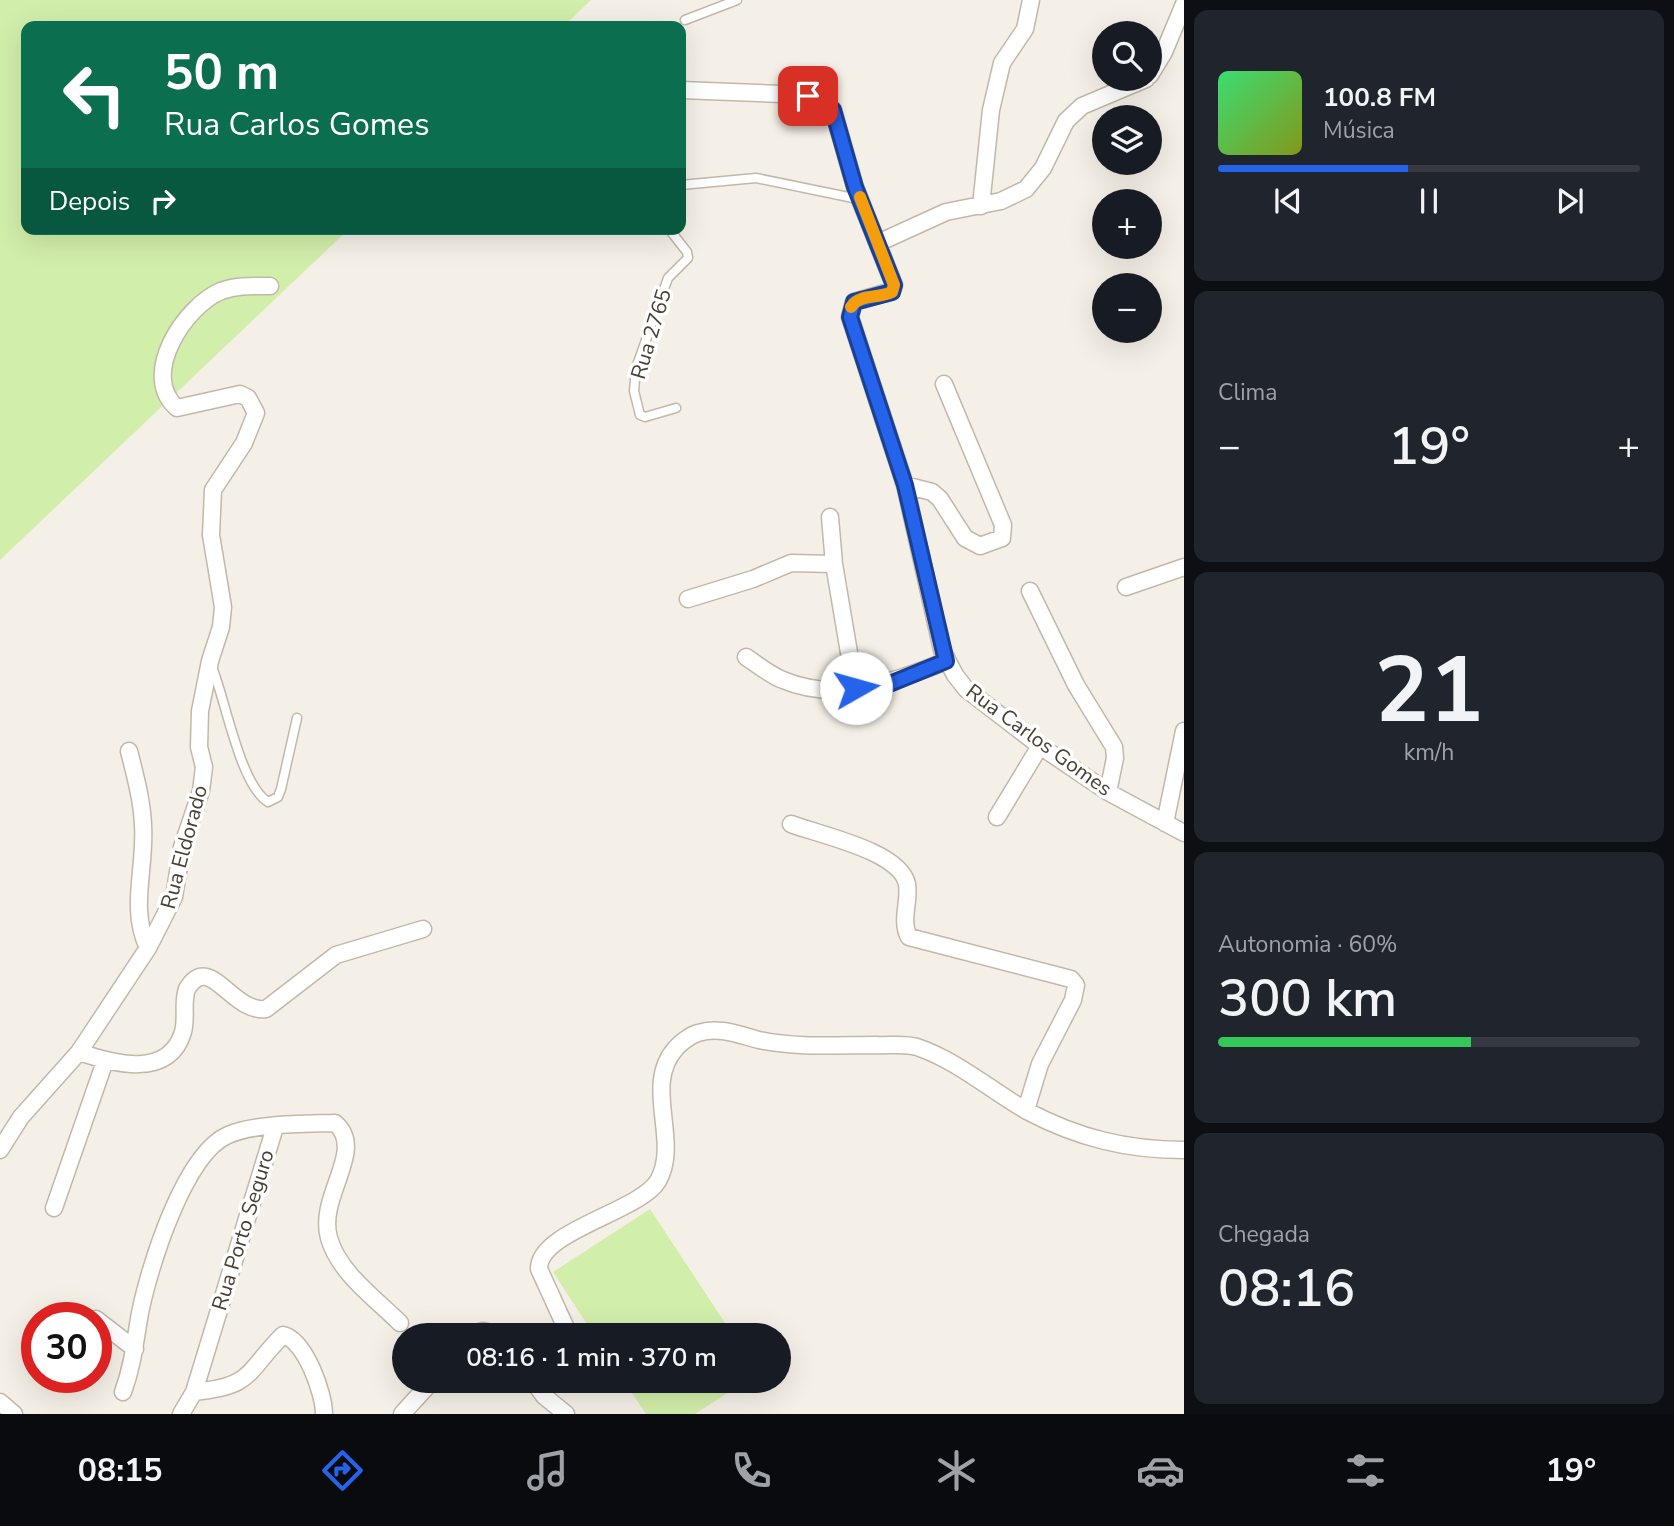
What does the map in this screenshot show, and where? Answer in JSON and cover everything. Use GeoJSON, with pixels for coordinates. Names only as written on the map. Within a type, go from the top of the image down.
{"type":"FeatureCollection","features":[{"type":"Feature","properties":{"kind":"street"},"geometry":{"type":"LineString","coordinates":[[981,206],[991,110],[1000,71],[1007,52],[1025,29],[1031,0]]}},
{"type":"Feature","properties":{"kind":"street"},"geometry":{"type":"LineString","coordinates":[[1162,55],[1184,4]]}},
{"type":"Feature","properties":{"kind":"street","name":"Rua Carlos Gomes"},"geometry":{"type":"LineString","coordinates":[[686,90],[808,96],[826,103],[833,110],[861,200],[894,285],[892,292],[854,302],[850,317],[905,485],[946,661],[966,689],[1040,746],[1108,792],[1184,833]]}},
{"type":"Feature","properties":{"kind":"street"},"geometry":{"type":"LineString","coordinates":[[878,243],[946,212],[981,206],[1026,189],[1043,168],[1066,121],[1082,106],[1116,91]]}},
{"type":"Feature","properties":{"kind":"street","name":"Rua Eldorado"},"geometry":{"type":"LineString","coordinates":[[0,1150],[21,1117],[79,1052],[148,948],[174,897],[182,847],[201,791],[204,767],[200,747],[200,711],[210,661],[221,626],[223,607],[211,535],[213,490],[244,443],[256,413],[248,398],[240,394],[177,408],[166,393],[166,358],[172,339],[186,317],[219,292],[238,286],[270,286]]}},
{"type":"Feature","properties":{"kind":"street"},"geometry":{"type":"LineString","coordinates":[[905,485],[923,489],[940,499],[965,538],[980,546],[1002,538],[1003,525],[944,384]]}},
{"type":"Feature","properties":{"kind":"street"},"geometry":{"type":"LineString","coordinates":[[830,517],[834,564],[856,688]]}},
{"type":"Feature","properties":{"kind":"street"},"geometry":{"type":"LineString","coordinates":[[688,599],[753,579],[791,563],[834,564]]}},
{"type":"Feature","properties":{"kind":"street"},"geometry":{"type":"LineString","coordinates":[[1126,587],[1184,567]]}},
{"type":"Feature","properties":{"kind":"street"},"geometry":{"type":"LineString","coordinates":[[1030,591],[1076,685],[1114,747],[1115,758],[1108,792]]}},
{"type":"Feature","properties":{"kind":"street"},"geometry":{"type":"LineString","coordinates":[[746,657],[780,679],[798,686],[856,688],[887,685],[946,661]]}},
{"type":"Feature","properties":{"kind":"street"},"geometry":{"type":"LineString","coordinates":[[1165,824],[1184,731]]}},
{"type":"Feature","properties":{"kind":"street"},"geometry":{"type":"LineString","coordinates":[[998,817],[1040,746]]}},
{"type":"Feature","properties":{"kind":"street"},"geometry":{"type":"LineString","coordinates":[[129,751],[143,827],[137,904],[141,934],[148,948]]}},
{"type":"Feature","properties":{"kind":"street"},"geometry":{"type":"LineString","coordinates":[[791,824],[875,853],[896,865],[906,881],[909,902],[904,922],[909,937],[1071,979],[1076,985],[1073,1000],[1040,1064],[1027,1110]]}},
{"type":"Feature","properties":{"kind":"street"},"geometry":{"type":"LineString","coordinates":[[79,1052],[105,1061],[150,1064],[176,1051],[183,1030],[185,995],[191,983],[201,978],[210,976],[220,982],[243,1006],[266,1009],[336,955],[423,929]]}},
{"type":"Feature","properties":{"kind":"street"},"geometry":{"type":"LineString","coordinates":[[564,1323],[539,1269],[539,1261],[545,1252],[571,1234],[649,1191],[659,1179],[665,1153],[661,1096],[664,1066],[677,1047],[697,1033],[732,1030],[760,1040],[813,1046],[914,1046],[940,1056],[1027,1110],[1103,1143],[1184,1150]]}},
{"type":"Feature","properties":{"kind":"street"},"geometry":{"type":"LineString","coordinates":[[54,1208],[105,1061]]}},
{"type":"Feature","properties":{"kind":"street","name":"Rua Porto Seguro"},"geometry":{"type":"LineString","coordinates":[[181,1414],[194,1392],[275,1127],[335,1123],[343,1130],[347,1139],[346,1154],[327,1207],[328,1236],[342,1266],[399,1323]]}},
{"type":"Feature","properties":{"kind":"street"},"geometry":{"type":"LineString","coordinates":[[122,1392],[135,1349],[141,1311],[167,1226],[186,1182],[216,1141],[244,1129],[275,1127]]}},
{"type":"Feature","properties":{"kind":"street"},"geometry":{"type":"LineString","coordinates":[[112,1332],[135,1349]]}},
{"type":"Feature","properties":{"kind":"street"},"geometry":{"type":"LineString","coordinates":[[194,1392],[220,1389],[249,1377],[283,1335],[290,1337],[298,1347],[323,1392],[324,1414]]}},
{"type":"Feature","properties":{"kind":"street"},"geometry":{"type":"LineString","coordinates":[[402,1414],[421,1393]]}},
{"type":"Feature","properties":{"kind":"street"},"geometry":{"type":"LineString","coordinates":[[542,1393],[566,1414]]}},
{"type":"Feature","properties":{"kind":"street"},"geometry":{"type":"LineString","coordinates":[[0,1402],[15,1414]]}},
{"type":"Feature","properties":{"kind":"lane"},"geometry":{"type":"LineString","coordinates":[[685,20],[737,0]]}},
{"type":"Feature","properties":{"kind":"lane"},"geometry":{"type":"LineString","coordinates":[[686,184],[756,178],[861,200]]}},
{"type":"Feature","properties":{"kind":"lane","name":"Rua 2765"},"geometry":{"type":"LineString","coordinates":[[673,235],[687,251],[688,258],[668,278],[636,368],[634,391],[640,415],[645,417],[676,408]]}},
{"type":"Feature","properties":{"kind":"lane"},"geometry":{"type":"LineString","coordinates":[[210,661],[230,730],[254,787],[268,802],[278,797],[281,789],[297,718]]}},
{"type":"Feature","properties":{"kind":"green space"},"geometry":{"type":"Polygon","coordinates":[[[0,0],[591,0],[569,21],[21,21],[21,235],[343,235],[0,560],[0,0]]]}},
{"type":"Feature","properties":{"kind":"green space"},"geometry":{"type":"Polygon","coordinates":[[[650,1209],[725,1323],[586,1323],[553,1272],[650,1209]]]}},
{"type":"Feature","properties":{"kind":"green space"},"geometry":{"type":"Polygon","coordinates":[[[632,1393],[727,1393],[695,1414],[646,1414],[632,1393]]]}},
{"type":"Feature","properties":{"kind":"slow traffic"},"geometry":{"type":"LineString","coordinates":[[851,307],[860,299],[892,292],[894,285],[860,197]]}},
{"type":"Feature","properties":{"kind":"route"},"geometry":{"type":"LineString","coordinates":[[808,96],[826,103],[833,110],[855,187],[894,285],[892,292],[886,295],[854,302],[850,317],[852,330],[883,413],[905,485],[946,661],[887,685],[856,688]]}}]}
